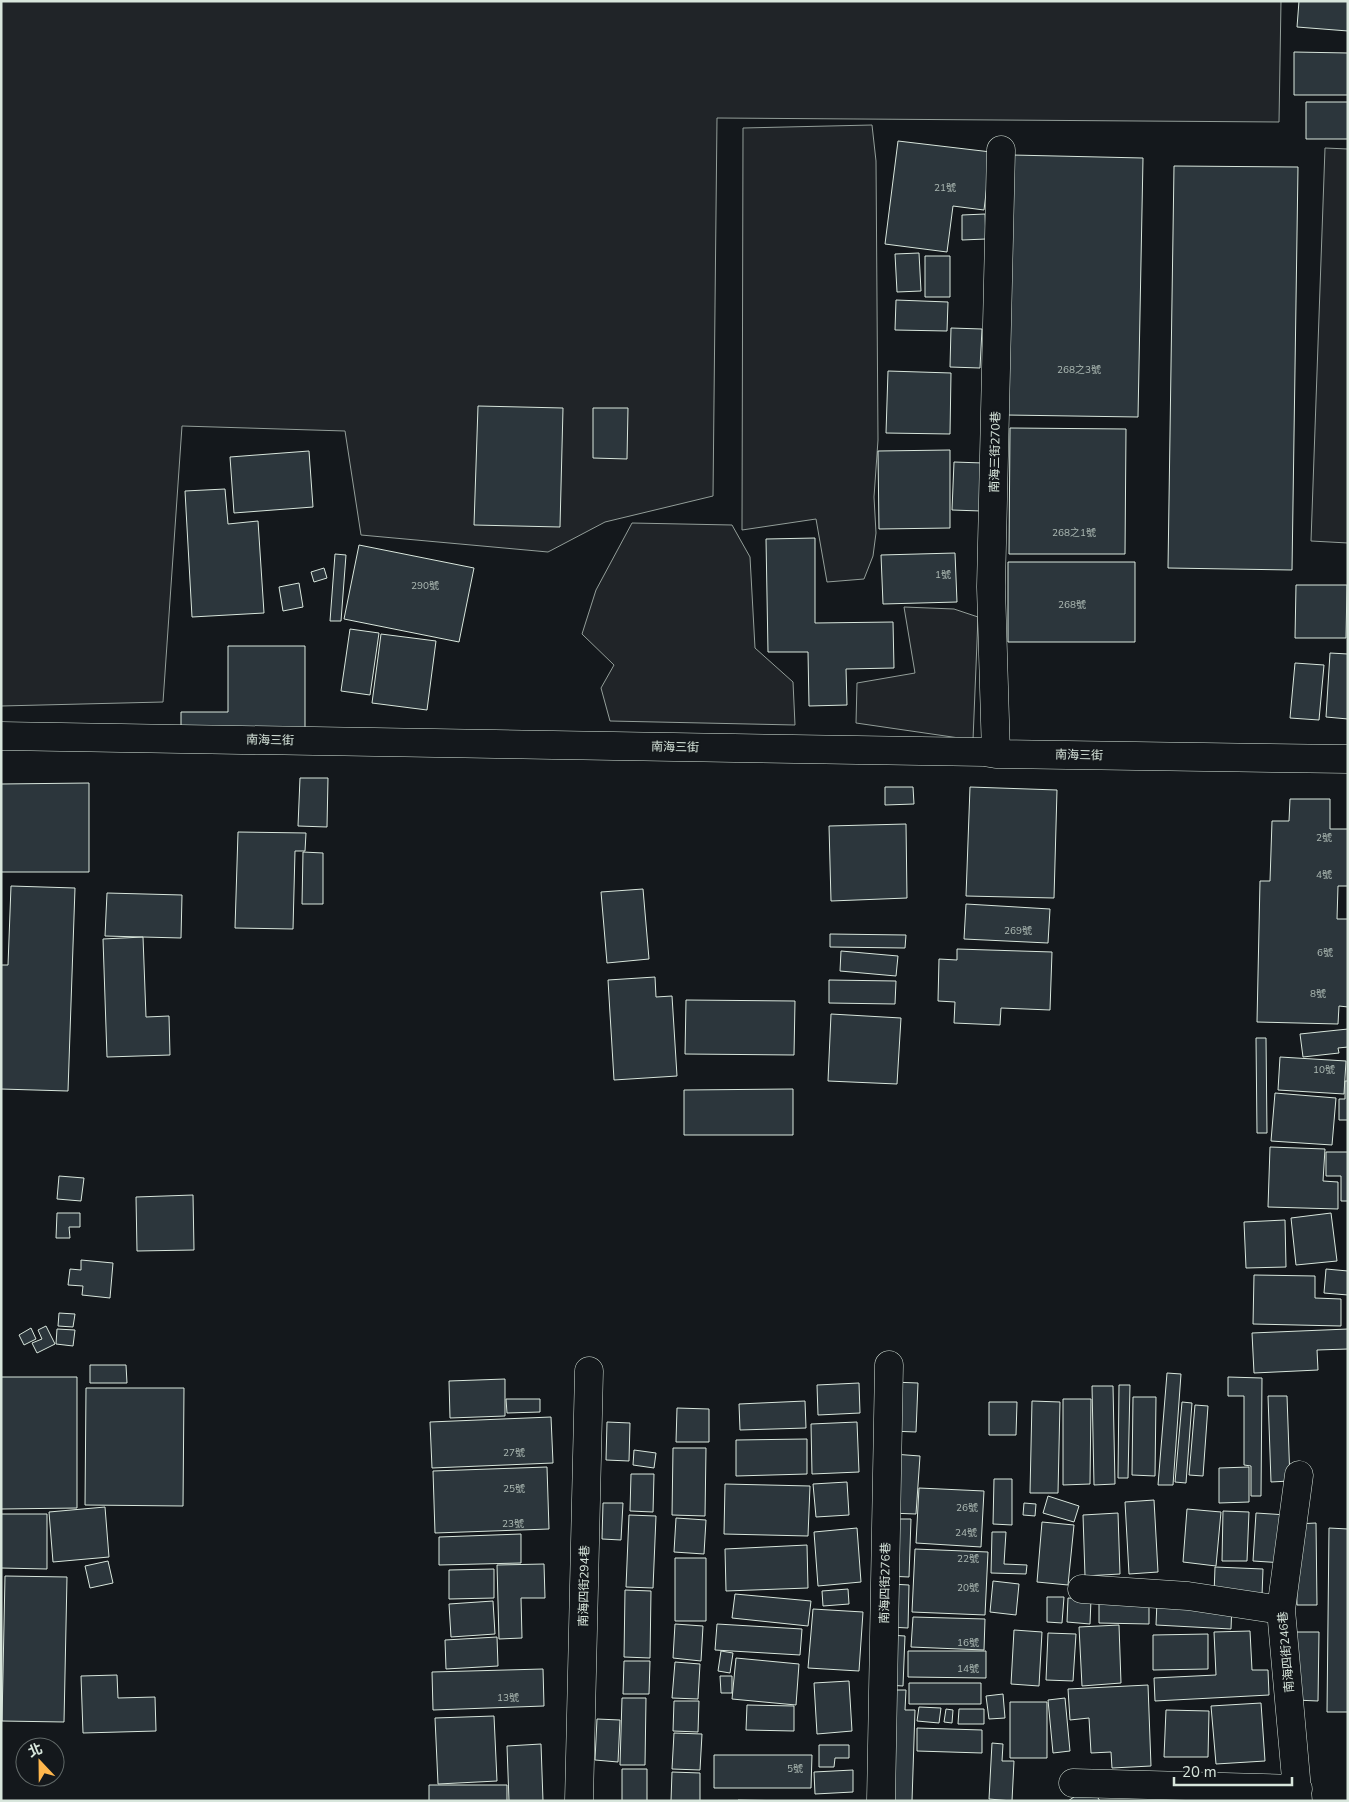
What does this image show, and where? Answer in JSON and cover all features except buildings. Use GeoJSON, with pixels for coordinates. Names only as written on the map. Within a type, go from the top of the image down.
{"type":"FeatureCollection","features":[{"type":"Feature","properties":{"kind":"street","name":"南海三街270巷"},"geometry":{"type":"LineString","coordinates":[[996,754],[991,587],[1001,150]]}},
{"type":"Feature","properties":{"kind":"street","name":"南海三街"},"geometry":{"type":"LineString","coordinates":[[1,736],[1348,759]]}},
{"type":"Feature","properties":{"kind":"street","name":"南海四街276巷"},"geometry":{"type":"LineString","coordinates":[[881,1801],[889,1366]]}},
{"type":"Feature","properties":{"kind":"street","name":"南海四街294巷"},"geometry":{"type":"LineString","coordinates":[[579,1801],[589,1371]]}},
{"type":"Feature","properties":{"kind":"street","name":"南海四街246巷"},"geometry":{"type":"LineString","coordinates":[[1298,1795],[1281,1610],[1299,1474]]}},
{"type":"Feature","properties":{"kind":"street"},"geometry":{"type":"LineString","coordinates":[[1082,1589],[1188,1596],[1281,1610]]}},
{"type":"Feature","properties":{"kind":"street"},"geometry":{"type":"LineString","coordinates":[[1073,1783],[1298,1795]]}},
{"type":"Feature","properties":{"kind":"shaded area"},"geometry":{"type":"Polygon","coordinates":[[[1,1],[1281,1],[1279,122],[717,118],[713,496],[605,522],[548,552],[361,535],[345,431],[182,426],[163,702],[1,706],[1,1]]]}},
{"type":"Feature","properties":{"kind":"shaded area"},"geometry":{"type":"Polygon","coordinates":[[[872,125],[876,161],[878,440],[874,497],[876,533],[873,556],[864,579],[827,582],[816,519],[742,530],[743,128],[872,125]]]}},
{"type":"Feature","properties":{"kind":"shaded area"},"geometry":{"type":"Polygon","coordinates":[[[1325,148],[1348,149],[1348,543],[1311,541],[1325,148]]]}},
{"type":"Feature","properties":{"kind":"shaded area"},"geometry":{"type":"Polygon","coordinates":[[[632,523],[732,525],[750,557],[755,648],[793,682],[795,725],[610,721],[601,688],[614,665],[582,634],[596,590],[632,523]]]}},
{"type":"Feature","properties":{"kind":"shaded area"},"geometry":{"type":"Polygon","coordinates":[[[904,607],[954,609],[978,617],[973,740],[856,723],[857,683],[915,673],[904,607]]]}}]}
